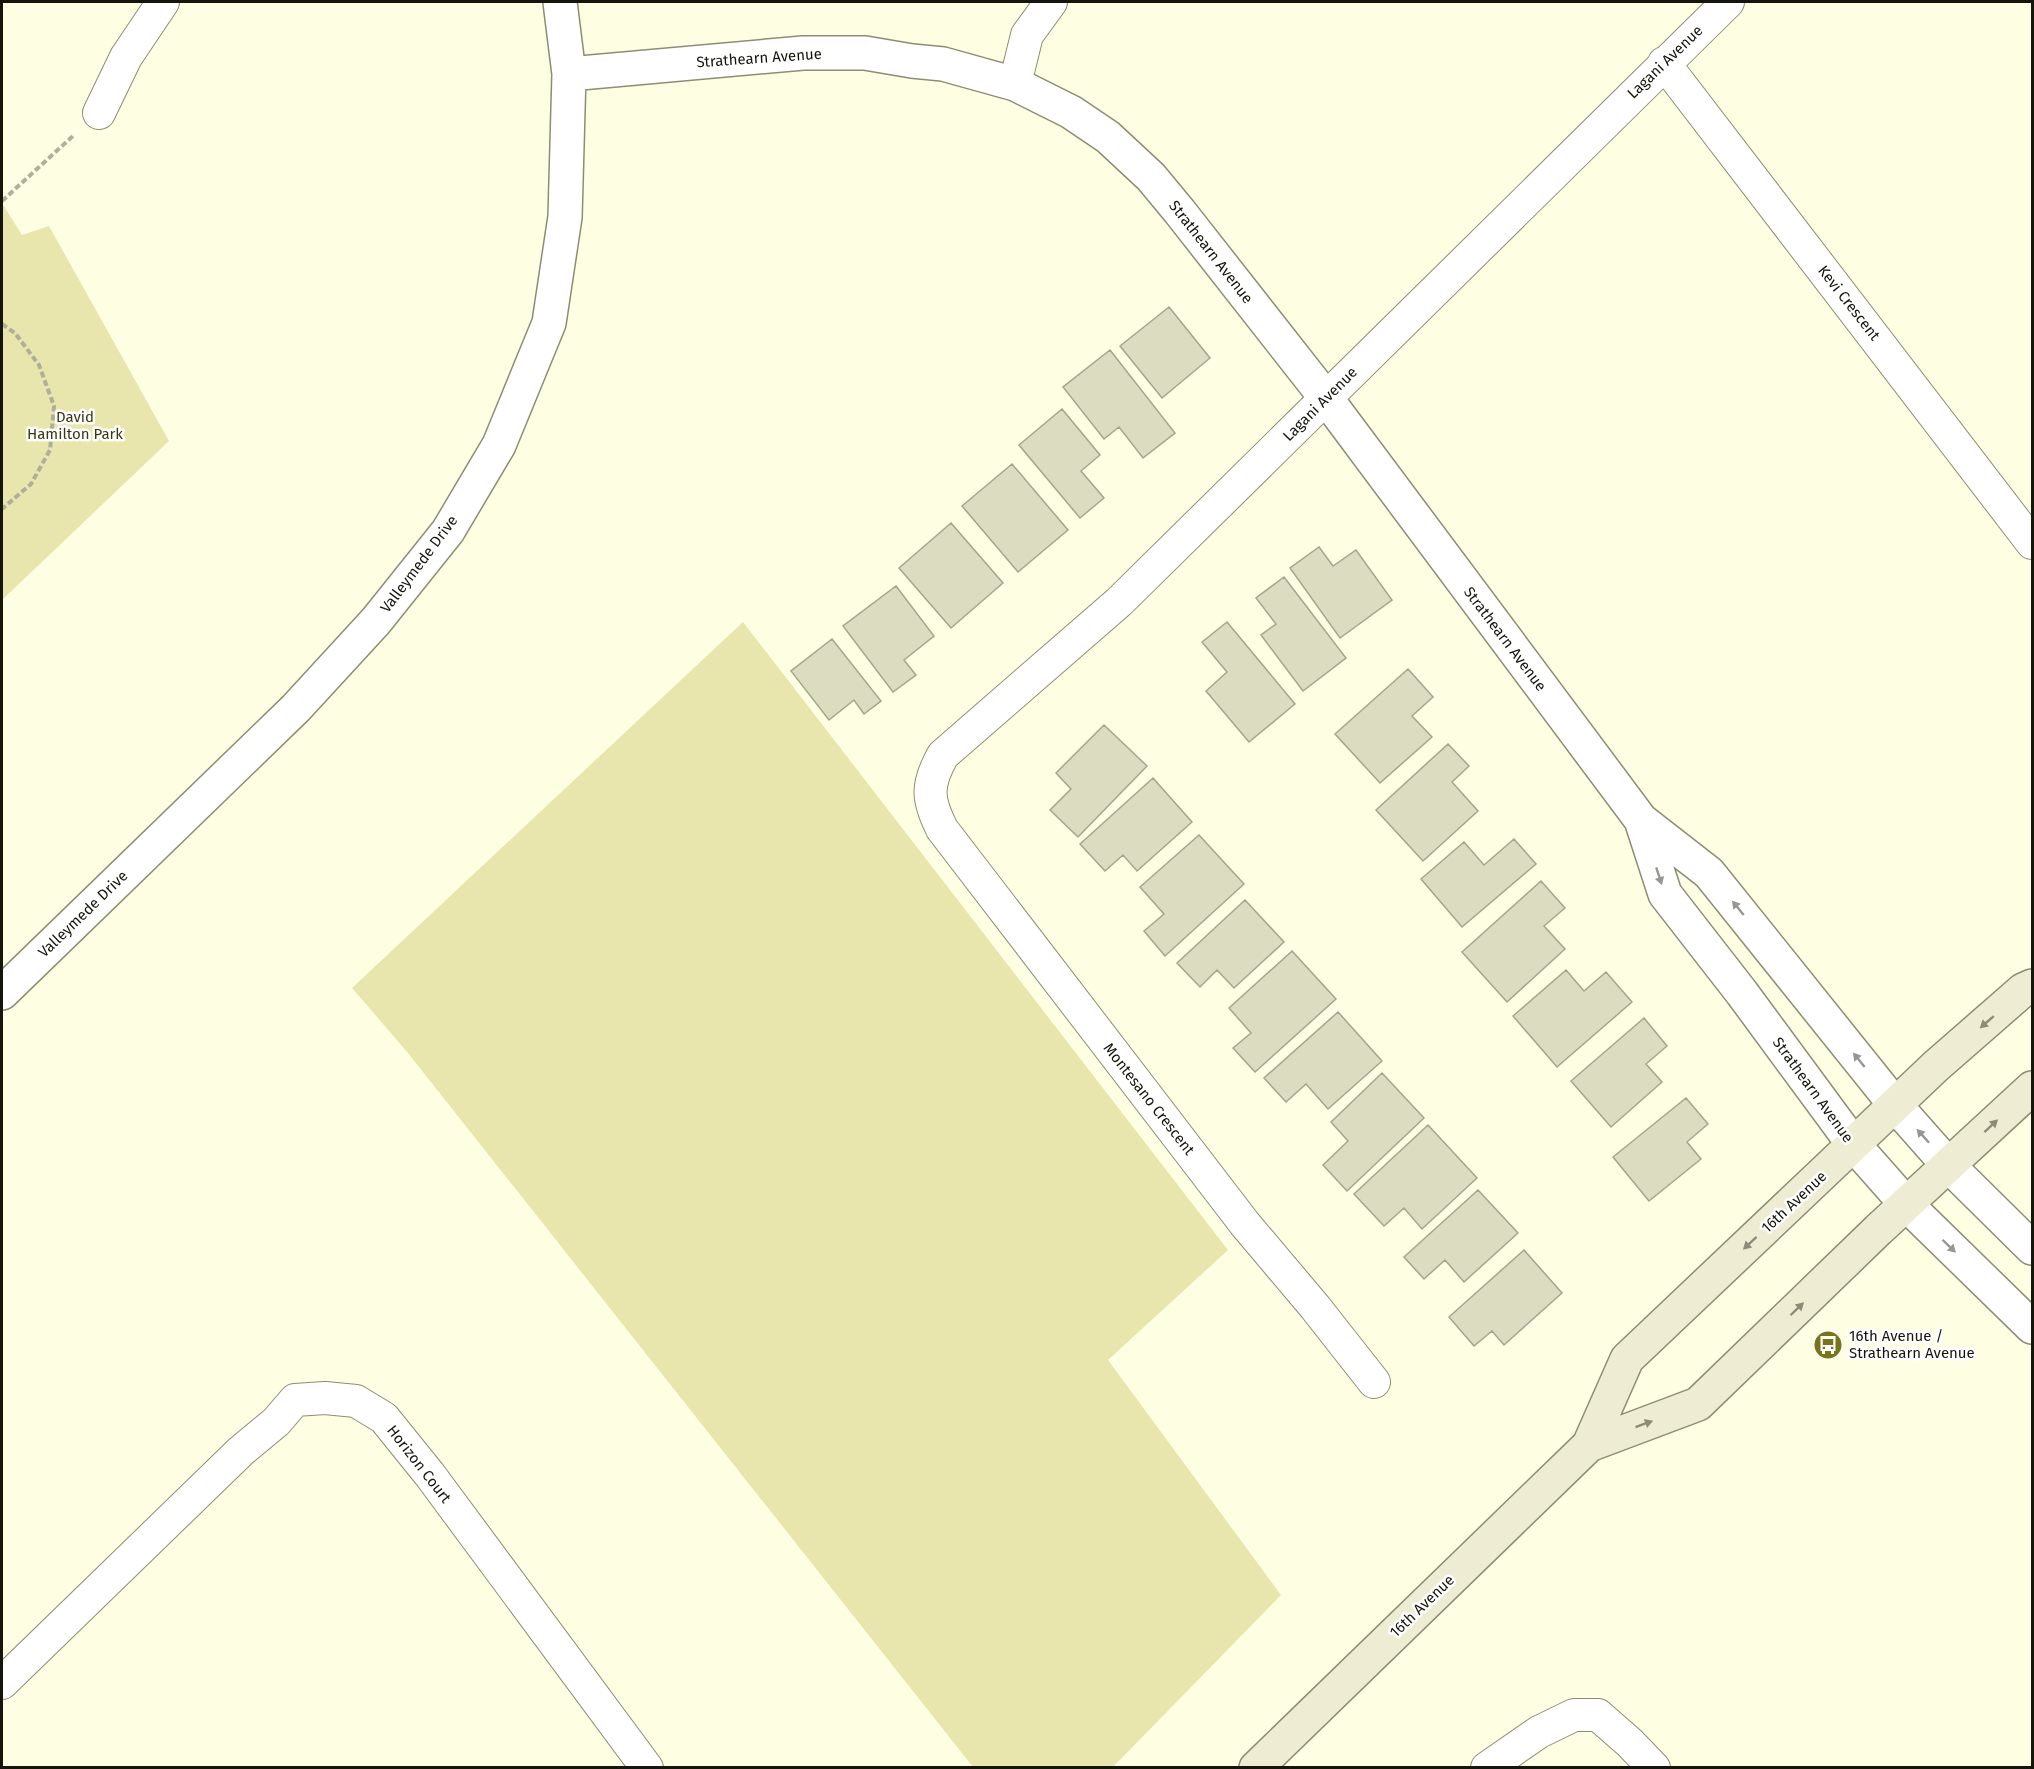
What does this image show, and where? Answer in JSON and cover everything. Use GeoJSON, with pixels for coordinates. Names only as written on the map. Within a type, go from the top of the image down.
{"type":"FeatureCollection","features":[{"type":"Feature","properties":{"kind":"main road","name":"16th Avenue"},"geometry":{"type":"LineString","coordinates":[[1256,1767],[1589,1445],[1627,1359],[1936,1066],[2014,997],[2032,986]]}},
{"type":"Feature","properties":{"kind":"main road","name":"16th Avenue"},"geometry":{"type":"LineString","coordinates":[[1589,1445],[1698,1404],[2032,1088]]}},
{"type":"Feature","properties":{"kind":"street"},"geometry":{"type":"LineString","coordinates":[[99,113],[126,57],[163,2]]}},
{"type":"Feature","properties":{"kind":"street","name":"Valleymede Drive"},"geometry":{"type":"LineString","coordinates":[[2,993],[296,708],[376,621],[448,531],[499,445],[549,323],[565,217],[569,74],[560,2]]}},
{"type":"Feature","properties":{"kind":"street"},"geometry":{"type":"LineString","coordinates":[[1015,84],[1027,35],[1051,2]]}},
{"type":"Feature","properties":{"kind":"street","name":"Lagani Avenue"},"geometry":{"type":"LineString","coordinates":[[932,809],[930,792],[933,773],[943,755],[1119,602],[1728,2]]}},
{"type":"Feature","properties":{"kind":"street","name":"Strathearn Avenue"},"geometry":{"type":"LineString","coordinates":[[569,74],[803,52],[865,53],[943,64],[1015,84],[1071,112],[1108,137],[1151,177],[1326,398],[1641,820],[1709,873],[1896,1106],[1949,1166],[2032,1248]]}},
{"type":"Feature","properties":{"kind":"street","name":"Kevi Crescent"},"geometry":{"type":"LineString","coordinates":[[1664,63],[2032,543]]}},
{"type":"Feature","properties":{"kind":"street","name":"Montesano Crescent"},"geometry":{"type":"LineString","coordinates":[[932,809],[942,829],[1245,1224],[1374,1382]]}},
{"type":"Feature","properties":{"kind":"street","name":"Strathearn Avenue"},"geometry":{"type":"LineString","coordinates":[[1641,820],[1665,894],[1742,993],[1854,1145],[1907,1204],[2032,1327]]}},
{"type":"Feature","properties":{"kind":"street","name":"Horizon Court"},"geometry":{"type":"LineString","coordinates":[[2,1683],[241,1451],[276,1422],[295,1400],[325,1398],[357,1401],[384,1418],[430,1475],[646,1767]]}},
{"type":"Feature","properties":{"kind":"street"},"geometry":{"type":"LineString","coordinates":[[1487,1767],[1539,1732],[1574,1715],[1598,1715],[1654,1767]]}},
{"type":"Feature","properties":{"kind":"path"},"geometry":{"type":"LineString","coordinates":[[2,201],[99,113]]}},
{"type":"Feature","properties":{"kind":"path"},"geometry":{"type":"LineString","coordinates":[[2,324],[15,333],[39,365],[54,406],[50,450],[30,484],[2,508]]}},
{"type":"Feature","properties":{"kind":"green space","name":"David Hamilton Park"},"geometry":{"type":"Polygon","coordinates":[[[2,203],[22,235],[49,226],[169,441],[2,600],[2,203]]]}},
{"type":"Feature","properties":{"kind":"green space"},"geometry":{"type":"Polygon","coordinates":[[[743,622],[1228,1250],[1108,1360],[1281,1595],[1113,1767],[973,1767],[408,1053],[352,988],[743,622]]]}},
{"type":"Feature","properties":{"kind":"building"},"geometry":{"type":"Polygon","coordinates":[[[1169,307],[1210,358],[1162,398],[1120,346],[1169,307]]]}},
{"type":"Feature","properties":{"kind":"building"},"geometry":{"type":"Polygon","coordinates":[[[1110,350],[1175,433],[1143,458],[1119,427],[1104,439],[1063,387],[1110,350]]]}},
{"type":"Feature","properties":{"kind":"building"},"geometry":{"type":"Polygon","coordinates":[[[1062,409],[1100,455],[1081,471],[1104,498],[1080,518],[1019,445],[1062,409]]]}},
{"type":"Feature","properties":{"kind":"building"},"geometry":{"type":"Polygon","coordinates":[[[1012,464],[1068,530],[1018,572],[962,506],[1012,464]]]}},
{"type":"Feature","properties":{"kind":"building"},"geometry":{"type":"Polygon","coordinates":[[[951,523],[1003,583],[951,628],[899,568],[951,523]]]}},
{"type":"Feature","properties":{"kind":"building"},"geometry":{"type":"Polygon","coordinates":[[[1319,547],[1333,566],[1356,550],[1392,600],[1340,638],[1290,568],[1319,547]]]}},
{"type":"Feature","properties":{"kind":"building"},"geometry":{"type":"Polygon","coordinates":[[[1284,577],[1346,658],[1303,691],[1261,635],[1276,624],[1256,598],[1284,577]]]}},
{"type":"Feature","properties":{"kind":"building"},"geometry":{"type":"Polygon","coordinates":[[[896,586],[934,636],[904,660],[916,675],[893,692],[843,626],[896,586]]]}},
{"type":"Feature","properties":{"kind":"building"},"geometry":{"type":"Polygon","coordinates":[[[1227,622],[1295,704],[1249,742],[1206,691],[1227,672],[1202,642],[1227,622]]]}},
{"type":"Feature","properties":{"kind":"building"},"geometry":{"type":"Polygon","coordinates":[[[832,639],[881,701],[864,714],[854,700],[829,720],[791,671],[832,639]]]}},
{"type":"Feature","properties":{"kind":"building"},"geometry":{"type":"Polygon","coordinates":[[[1408,669],[1433,697],[1412,716],[1432,737],[1380,783],[1335,734],[1408,669]]]}},
{"type":"Feature","properties":{"kind":"building"},"geometry":{"type":"Polygon","coordinates":[[[1104,725],[1147,766],[1078,837],[1050,810],[1071,789],[1056,773],[1104,725]]]}},
{"type":"Feature","properties":{"kind":"building"},"geometry":{"type":"Polygon","coordinates":[[[1448,744],[1469,766],[1452,782],[1478,811],[1423,861],[1376,810],[1448,744]]]}},
{"type":"Feature","properties":{"kind":"building"},"geometry":{"type":"Polygon","coordinates":[[[1153,778],[1192,822],[1137,871],[1123,855],[1105,871],[1080,844],[1153,778]]]}},
{"type":"Feature","properties":{"kind":"building"},"geometry":{"type":"Polygon","coordinates":[[[1199,835],[1244,884],[1165,956],[1144,931],[1164,914],[1140,887],[1199,835]]]}},
{"type":"Feature","properties":{"kind":"building"},"geometry":{"type":"Polygon","coordinates":[[[1514,839],[1536,864],[1462,927],[1421,879],[1464,842],[1484,865],[1514,839]]]}},
{"type":"Feature","properties":{"kind":"building"},"geometry":{"type":"Polygon","coordinates":[[[1541,881],[1565,908],[1544,926],[1565,949],[1507,1002],[1462,952],[1541,881]]]}},
{"type":"Feature","properties":{"kind":"building"},"geometry":{"type":"Polygon","coordinates":[[[1245,900],[1284,942],[1234,988],[1217,970],[1200,987],[1177,963],[1245,900]]]}},
{"type":"Feature","properties":{"kind":"building"},"geometry":{"type":"Polygon","coordinates":[[[1292,951],[1336,999],[1255,1072],[1233,1048],[1251,1033],[1229,1008],[1292,951]]]}},
{"type":"Feature","properties":{"kind":"building"},"geometry":{"type":"Polygon","coordinates":[[[1566,970],[1584,991],[1606,972],[1632,1002],[1557,1067],[1513,1016],[1566,970]]]}},
{"type":"Feature","properties":{"kind":"building"},"geometry":{"type":"Polygon","coordinates":[[[1338,1012],[1382,1061],[1328,1109],[1306,1084],[1286,1102],[1264,1078],[1338,1012]]]}},
{"type":"Feature","properties":{"kind":"building"},"geometry":{"type":"Polygon","coordinates":[[[1644,1018],[1667,1046],[1646,1064],[1662,1082],[1611,1127],[1571,1081],[1644,1018]]]}},
{"type":"Feature","properties":{"kind":"building"},"geometry":{"type":"Polygon","coordinates":[[[1382,1073],[1424,1118],[1347,1191],[1323,1165],[1348,1141],[1331,1122],[1382,1073]]]}},
{"type":"Feature","properties":{"kind":"building"},"geometry":{"type":"Polygon","coordinates":[[[1686,1098],[1708,1124],[1687,1142],[1701,1159],[1649,1201],[1613,1157],[1686,1098]]]}},
{"type":"Feature","properties":{"kind":"building"},"geometry":{"type":"Polygon","coordinates":[[[1428,1125],[1477,1178],[1422,1229],[1404,1208],[1384,1226],[1354,1194],[1428,1125]]]}},
{"type":"Feature","properties":{"kind":"building"},"geometry":{"type":"Polygon","coordinates":[[[1478,1190],[1518,1233],[1464,1282],[1445,1260],[1424,1279],[1404,1257],[1478,1190]]]}},
{"type":"Feature","properties":{"kind":"building"},"geometry":{"type":"Polygon","coordinates":[[[1524,1250],[1562,1293],[1504,1345],[1492,1331],[1474,1346],[1449,1317],[1524,1250]]]}},
{"type":"Feature","properties":{"kind":"place","name":"16th Avenue / Strathearn Avenue"},"geometry":{"type":"Point","coordinates":[1828,1345]}}]}
